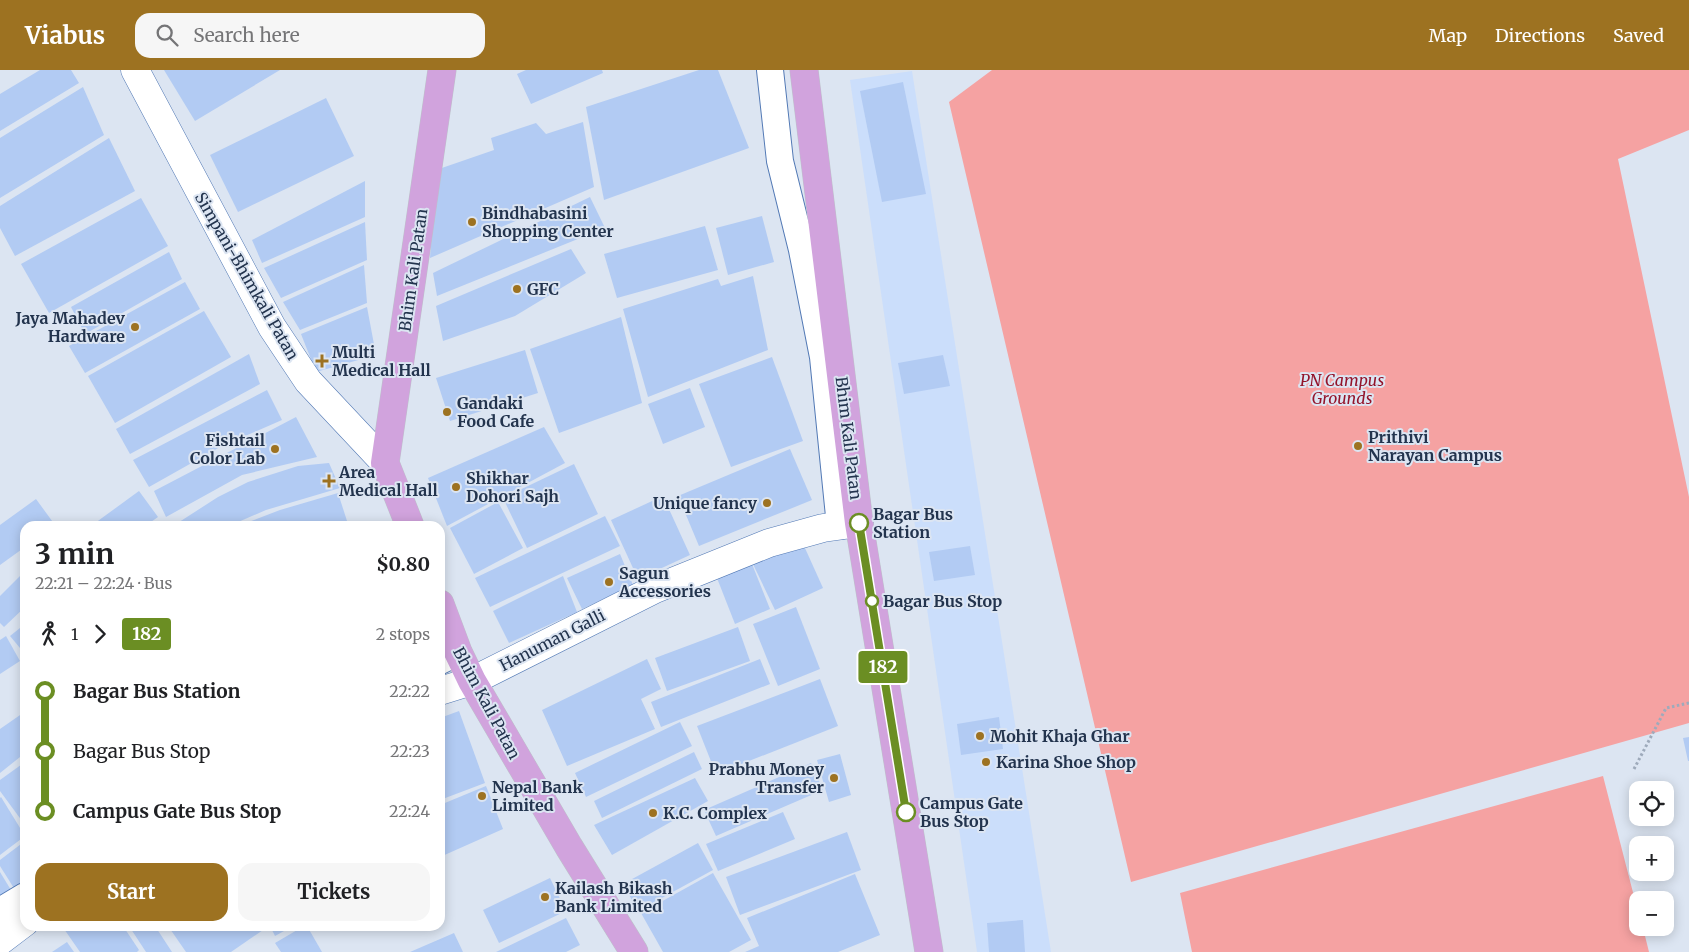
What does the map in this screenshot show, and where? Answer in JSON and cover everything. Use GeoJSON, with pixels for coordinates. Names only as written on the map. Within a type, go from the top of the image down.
{"type":"FeatureCollection","features":[{"type":"Feature","properties":{"kind":"main road","name":"Simpani-Bhimkali Patan"},"geometry":{"type":"LineString","coordinates":[[135,70],[272,327],[308,381],[385,462]]}},
{"type":"Feature","properties":{"kind":"main road","name":"Bhim Kali Patan"},"geometry":{"type":"LineString","coordinates":[[408,521],[385,462],[442,70]]}},
{"type":"Feature","properties":{"kind":"main road","name":"Bhim Kali Patan"},"geometry":{"type":"LineString","coordinates":[[804,70],[850,524],[929,952]]}},
{"type":"Feature","properties":{"kind":"main road","name":"Hanuman Galli"},"geometry":{"type":"LineString","coordinates":[[445,689],[472,681],[654,589],[769,543],[823,528],[850,524]]}},
{"type":"Feature","properties":{"kind":"main road","name":"Bhim Kali Patan"},"geometry":{"type":"LineString","coordinates":[[445,633],[449,656],[472,681],[569,847],[634,952]]}},
{"type":"Feature","properties":{"kind":"main road"},"geometry":{"type":"LineString","coordinates":[[0,941],[20,926]]}},
{"type":"Feature","properties":{"kind":"street"},"geometry":{"type":"LineString","coordinates":[[770,70],[780,161],[802,250],[823,357],[850,524]]}},
{"type":"Feature","properties":{"kind":"street"},"geometry":{"type":"LineString","coordinates":[[0,911],[20,899]]}},
{"type":"Feature","properties":{"kind":"path"},"geometry":{"type":"LineString","coordinates":[[1634,769],[1666,708],[1689,703]]}},
{"type":"Feature","properties":{"kind":"shaded area"},"geometry":{"type":"Polygon","coordinates":[[[912,71],[1051,952],[977,952],[850,80],[912,71]]]}},
{"type":"Feature","properties":{"kind":"green space","name":"PN Campus Grounds"},"geometry":{"type":"Polygon","coordinates":[[[992,70],[1689,70],[1689,130],[1618,159],[1689,497],[1689,723],[1131,882],[949,102],[992,70]]]}},
{"type":"Feature","properties":{"kind":"green space"},"geometry":{"type":"Polygon","coordinates":[[[1603,776],[1633,891],[1629,891],[1629,936],[1645,936],[1649,952],[1192,952],[1180,893],[1603,776]]]}},
{"type":"Feature","properties":{"kind":"building"},"geometry":{"type":"Polygon","coordinates":[[[40,70],[71,70],[79,83],[0,131],[0,94],[40,70]]]}},
{"type":"Feature","properties":{"kind":"building"},"geometry":{"type":"Polygon","coordinates":[[[164,70],[280,70],[195,121],[164,70]]]}},
{"type":"Feature","properties":{"kind":"building"},"geometry":{"type":"Polygon","coordinates":[[[526,70],[602,70],[603,73],[531,104],[517,74],[526,70]]]}},
{"type":"Feature","properties":{"kind":"building"},"geometry":{"type":"Polygon","coordinates":[[[699,70],[718,70],[749,148],[604,200],[586,107],[699,70]]]}},
{"type":"Feature","properties":{"kind":"building"},"geometry":{"type":"Polygon","coordinates":[[[903,82],[926,194],[882,202],[860,91],[903,82]]]}},
{"type":"Feature","properties":{"kind":"building"},"geometry":{"type":"Polygon","coordinates":[[[83,87],[104,135],[0,198],[0,138],[83,87]]]}},
{"type":"Feature","properties":{"kind":"building"},"geometry":{"type":"Polygon","coordinates":[[[326,98],[354,156],[238,212],[210,155],[326,98]]]}},
{"type":"Feature","properties":{"kind":"building","name":"Bindhabasini Shopping Center"},"geometry":{"type":"Polygon","coordinates":[[[583,122],[594,187],[430,258],[436,170],[494,150],[491,138],[536,123],[546,134],[583,122]]]}},
{"type":"Feature","properties":{"kind":"building"},"geometry":{"type":"Polygon","coordinates":[[[109,138],[135,191],[15,256],[0,228],[0,206],[109,138]]]}},
{"type":"Feature","properties":{"kind":"building"},"geometry":{"type":"Polygon","coordinates":[[[365,181],[365,217],[262,263],[252,240],[365,181]]]}},
{"type":"Feature","properties":{"kind":"building"},"geometry":{"type":"Polygon","coordinates":[[[590,197],[605,228],[437,296],[433,273],[590,197]]]}},
{"type":"Feature","properties":{"kind":"building"},"geometry":{"type":"Polygon","coordinates":[[[141,198],[168,246],[49,313],[21,264],[141,198]]]}},
{"type":"Feature","properties":{"kind":"building"},"geometry":{"type":"Polygon","coordinates":[[[762,216],[774,262],[728,275],[716,228],[762,216]]]}},
{"type":"Feature","properties":{"kind":"building"},"geometry":{"type":"Polygon","coordinates":[[[365,222],[367,260],[281,298],[264,268],[365,222]]]}},
{"type":"Feature","properties":{"kind":"building"},"geometry":{"type":"Polygon","coordinates":[[[705,226],[718,270],[617,298],[604,254],[705,226]]]}},
{"type":"Feature","properties":{"kind":"building","name":"GFC"},"geometry":{"type":"Polygon","coordinates":[[[571,249],[586,273],[515,316],[443,341],[436,306],[571,249]]]}},
{"type":"Feature","properties":{"kind":"building"},"geometry":{"type":"Polygon","coordinates":[[[169,252],[182,279],[85,334],[71,307],[169,252]]]}},
{"type":"Feature","properties":{"kind":"building"},"geometry":{"type":"Polygon","coordinates":[[[364,265],[367,303],[300,330],[283,302],[364,265]]]}},
{"type":"Feature","properties":{"kind":"building"},"geometry":{"type":"Polygon","coordinates":[[[753,276],[768,350],[648,397],[623,309],[718,279],[721,286],[753,276]]]}},
{"type":"Feature","properties":{"kind":"building","name":"Jaya Mahadev Hardware"},"geometry":{"type":"Polygon","coordinates":[[[185,282],[200,309],[85,373],[69,346],[185,282]]]}},
{"type":"Feature","properties":{"kind":"building"},"geometry":{"type":"Polygon","coordinates":[[[367,307],[376,355],[316,372],[301,334],[367,307]]]}},
{"type":"Feature","properties":{"kind":"building"},"geometry":{"type":"Polygon","coordinates":[[[204,311],[231,357],[115,423],[88,376],[204,311]]]}},
{"type":"Feature","properties":{"kind":"building"},"geometry":{"type":"Polygon","coordinates":[[[621,317],[642,403],[559,433],[530,349],[621,317]]]}},
{"type":"Feature","properties":{"kind":"building"},"geometry":{"type":"Polygon","coordinates":[[[525,350],[538,393],[450,421],[436,378],[525,350]]]}},
{"type":"Feature","properties":{"kind":"building"},"geometry":{"type":"Polygon","coordinates":[[[249,354],[260,384],[130,454],[116,429],[249,354]]]}},
{"type":"Feature","properties":{"kind":"building"},"geometry":{"type":"Polygon","coordinates":[[[943,355],[950,386],[904,394],[898,363],[943,355]]]}},
{"type":"Feature","properties":{"kind":"building"},"geometry":{"type":"Polygon","coordinates":[[[772,357],[803,441],[731,467],[699,384],[772,357]]]}},
{"type":"Feature","properties":{"kind":"building"},"geometry":{"type":"Polygon","coordinates":[[[690,388],[705,427],[663,444],[648,404],[690,388]]]}},
{"type":"Feature","properties":{"kind":"building"},"geometry":{"type":"Polygon","coordinates":[[[267,390],[282,420],[220,447],[149,487],[133,460],[267,390]]]}},
{"type":"Feature","properties":{"kind":"building"},"geometry":{"type":"Polygon","coordinates":[[[296,417],[317,457],[242,475],[166,517],[154,491],[296,417]]]}},
{"type":"Feature","properties":{"kind":"building"},"geometry":{"type":"Polygon","coordinates":[[[544,427],[565,463],[447,526],[428,478],[544,427]]]}},
{"type":"Feature","properties":{"kind":"building"},"geometry":{"type":"Polygon","coordinates":[[[790,449],[812,500],[699,546],[678,496],[790,449]]]}},
{"type":"Feature","properties":{"kind":"building"},"geometry":{"type":"Polygon","coordinates":[[[329,463],[340,488],[266,510],[241,521],[181,521],[218,497],[248,482],[298,466],[329,463]]]}},
{"type":"Feature","properties":{"kind":"building"},"geometry":{"type":"Polygon","coordinates":[[[574,464],[598,514],[527,548],[503,498],[574,464]]]}},
{"type":"Feature","properties":{"kind":"building"},"geometry":{"type":"Polygon","coordinates":[[[139,491],[158,517],[152,521],[98,521],[139,491]]]}},
{"type":"Feature","properties":{"kind":"building"},"geometry":{"type":"Polygon","coordinates":[[[338,493],[347,521],[251,521],[280,510],[338,493]]]}},
{"type":"Feature","properties":{"kind":"building"},"geometry":{"type":"Polygon","coordinates":[[[663,496],[690,555],[638,579],[611,520],[663,496]]]}},
{"type":"Feature","properties":{"kind":"building"},"geometry":{"type":"Polygon","coordinates":[[[36,499],[52,521],[20,521],[20,551],[0,565],[0,525],[36,499]]]}},
{"type":"Feature","properties":{"kind":"building"},"geometry":{"type":"Polygon","coordinates":[[[498,502],[523,548],[474,574],[450,528],[498,502]]]}},
{"type":"Feature","properties":{"kind":"building"},"geometry":{"type":"Polygon","coordinates":[[[605,516],[620,546],[490,607],[475,578],[605,516]]]}},
{"type":"Feature","properties":{"kind":"building"},"geometry":{"type":"Polygon","coordinates":[[[800,537],[823,588],[775,610],[751,560],[800,537]]]}},
{"type":"Feature","properties":{"kind":"building"},"geometry":{"type":"Polygon","coordinates":[[[970,546],[975,575],[934,581],[929,552],[970,546]]]}},
{"type":"Feature","properties":{"kind":"building"},"geometry":{"type":"Polygon","coordinates":[[[620,554],[633,585],[582,609],[567,578],[620,554]]]}},
{"type":"Feature","properties":{"kind":"building"},"geometry":{"type":"Polygon","coordinates":[[[750,559],[770,609],[735,624],[715,573],[750,559]]]}},
{"type":"Feature","properties":{"kind":"building"},"geometry":{"type":"Polygon","coordinates":[[[20,576],[20,612],[4,627],[0,623],[0,596],[20,576]]]}},
{"type":"Feature","properties":{"kind":"building"},"geometry":{"type":"Polygon","coordinates":[[[563,576],[577,612],[509,643],[493,611],[563,576]]]}},
{"type":"Feature","properties":{"kind":"building"},"geometry":{"type":"Polygon","coordinates":[[[796,607],[820,669],[778,686],[753,624],[796,607]]]}},
{"type":"Feature","properties":{"kind":"building"},"geometry":{"type":"Polygon","coordinates":[[[738,627],[750,661],[667,691],[655,658],[738,627]]]}},
{"type":"Feature","properties":{"kind":"building"},"geometry":{"type":"Polygon","coordinates":[[[20,628],[20,648],[10,636],[20,628]]]}},
{"type":"Feature","properties":{"kind":"building"},"geometry":{"type":"Polygon","coordinates":[[[6,636],[20,661],[0,674],[0,640],[6,636]]]}},
{"type":"Feature","properties":{"kind":"building"},"geometry":{"type":"Polygon","coordinates":[[[647,659],[661,689],[641,699],[655,729],[567,766],[542,710],[647,659]]]}},
{"type":"Feature","properties":{"kind":"building"},"geometry":{"type":"Polygon","coordinates":[[[760,659],[770,684],[661,727],[651,702],[760,659]]]}},
{"type":"Feature","properties":{"kind":"building"},"geometry":{"type":"Polygon","coordinates":[[[820,679],[838,726],[716,774],[697,726],[820,679]]]}},
{"type":"Feature","properties":{"kind":"building"},"geometry":{"type":"Polygon","coordinates":[[[459,711],[485,783],[445,798],[445,716],[459,711]]]}},
{"type":"Feature","properties":{"kind":"building"},"geometry":{"type":"Polygon","coordinates":[[[20,715],[20,757],[0,773],[0,729],[20,715]]]}},
{"type":"Feature","properties":{"kind":"building","name":"Mohit Khaja Ghar"},"geometry":{"type":"Polygon","coordinates":[[[999,717],[1003,749],[961,755],[957,724],[999,717]]]}},
{"type":"Feature","properties":{"kind":"building"},"geometry":{"type":"Polygon","coordinates":[[[680,722],[692,746],[586,797],[575,773],[680,722]]]}},
{"type":"Feature","properties":{"kind":"building"},"geometry":{"type":"Polygon","coordinates":[[[1689,737],[1689,761],[1688,761],[1683,738],[1689,737]]]}},
{"type":"Feature","properties":{"kind":"building"},"geometry":{"type":"Polygon","coordinates":[[[694,752],[702,769],[602,818],[594,801],[694,752]]]}},
{"type":"Feature","properties":{"kind":"building","name":"Prabhu Money Transfer"},"geometry":{"type":"Polygon","coordinates":[[[840,754],[851,795],[829,802],[817,760],[840,754]]]}},
{"type":"Feature","properties":{"kind":"building"},"geometry":{"type":"Polygon","coordinates":[[[811,763],[823,790],[716,836],[704,810],[811,763]]]}},
{"type":"Feature","properties":{"kind":"building"},"geometry":{"type":"Polygon","coordinates":[[[20,766],[20,818],[0,791],[0,780],[20,766]]]}},
{"type":"Feature","properties":{"kind":"building","name":"K.C. Complex"},"geometry":{"type":"Polygon","coordinates":[[[695,778],[708,801],[612,855],[594,825],[695,778]]]}},
{"type":"Feature","properties":{"kind":"building"},"geometry":{"type":"Polygon","coordinates":[[[486,786],[503,829],[445,855],[445,803],[486,786]]]}},
{"type":"Feature","properties":{"kind":"building"},"geometry":{"type":"Polygon","coordinates":[[[0,798],[20,828],[20,840],[0,855],[0,798]]]}},
{"type":"Feature","properties":{"kind":"building"},"geometry":{"type":"Polygon","coordinates":[[[783,812],[795,839],[718,871],[706,844],[783,812]]]}},
{"type":"Feature","properties":{"kind":"building"},"geometry":{"type":"Polygon","coordinates":[[[847,832],[861,870],[740,915],[726,877],[847,832]]]}},
{"type":"Feature","properties":{"kind":"building"},"geometry":{"type":"Polygon","coordinates":[[[698,843],[713,870],[638,911],[623,884],[698,843]]]}},
{"type":"Feature","properties":{"kind":"building"},"geometry":{"type":"Polygon","coordinates":[[[20,845],[20,891],[17,893],[0,866],[0,860],[20,845]]]}},
{"type":"Feature","properties":{"kind":"building"},"geometry":{"type":"Polygon","coordinates":[[[0,872],[14,895],[0,904],[0,872]]]}},
{"type":"Feature","properties":{"kind":"building"},"geometry":{"type":"Polygon","coordinates":[[[713,873],[751,940],[729,952],[663,952],[641,913],[713,873]]]}},
{"type":"Feature","properties":{"kind":"building"},"geometry":{"type":"Polygon","coordinates":[[[855,874],[880,935],[838,952],[745,952],[759,946],[747,918],[855,874]]]}},
{"type":"Feature","properties":{"kind":"building"},"geometry":{"type":"Polygon","coordinates":[[[550,878],[566,911],[499,943],[483,910],[550,878]]]}},
{"type":"Feature","properties":{"kind":"building"},"geometry":{"type":"Polygon","coordinates":[[[566,918],[580,945],[566,952],[496,952],[566,918]]]}},
{"type":"Feature","properties":{"kind":"building"},"geometry":{"type":"Polygon","coordinates":[[[1023,920],[1025,952],[989,952],[987,923],[1023,920]]]}},
{"type":"Feature","properties":{"kind":"building"},"geometry":{"type":"Polygon","coordinates":[[[65,931],[126,931],[139,950],[137,952],[80,952],[65,931]]]}},
{"type":"Feature","properties":{"kind":"building"},"geometry":{"type":"Polygon","coordinates":[[[132,931],[158,931],[172,952],[146,952],[132,931]]]}},
{"type":"Feature","properties":{"kind":"building"},"geometry":{"type":"Polygon","coordinates":[[[171,931],[262,931],[231,952],[186,952],[171,931]]]}},
{"type":"Feature","properties":{"kind":"building"},"geometry":{"type":"Polygon","coordinates":[[[272,931],[284,931],[275,936],[272,931]]]}},
{"type":"Feature","properties":{"kind":"building"},"geometry":{"type":"Polygon","coordinates":[[[295,931],[310,931],[322,952],[281,952],[275,943],[295,931]]]}},
{"type":"Feature","properties":{"kind":"building"},"geometry":{"type":"Polygon","coordinates":[[[454,933],[463,952],[410,952],[454,933]]]}},
{"type":"Feature","properties":{"kind":"building"},"geometry":{"type":"Polygon","coordinates":[[[67,942],[74,952],[52,952],[67,942]]]}},
{"type":"Feature","properties":{"kind":"bus line","name":"182"},"geometry":{"type":"LineString","coordinates":[[859,523],[906,812]]}},
{"type":"Feature","properties":{"kind":"place","name":"Bindhabasini Shopping Center"},"geometry":{"type":"Point","coordinates":[472,222]}},
{"type":"Feature","properties":{"kind":"place","name":"GFC"},"geometry":{"type":"Point","coordinates":[517,289]}},
{"type":"Feature","properties":{"kind":"place","name":"Jaya Mahadev Hardware"},"geometry":{"type":"Point","coordinates":[135,327]}},
{"type":"Feature","properties":{"kind":"place","name":"Multi Medical Hall"},"geometry":{"type":"Point","coordinates":[322,361]}},
{"type":"Feature","properties":{"kind":"place","name":"Gandaki Food Cafe"},"geometry":{"type":"Point","coordinates":[447,412]}},
{"type":"Feature","properties":{"kind":"place","name":"Prithivi Narayan Campus"},"geometry":{"type":"Point","coordinates":[1358,446]}},
{"type":"Feature","properties":{"kind":"place","name":"Fishtail Color Lab"},"geometry":{"type":"Point","coordinates":[275,449]}},
{"type":"Feature","properties":{"kind":"place","name":"Area Medical Hall"},"geometry":{"type":"Point","coordinates":[329,481]}},
{"type":"Feature","properties":{"kind":"place","name":"Shikhar Dohori Sajh"},"geometry":{"type":"Point","coordinates":[456,487]}},
{"type":"Feature","properties":{"kind":"place","name":"Unique fancy"},"geometry":{"type":"Point","coordinates":[767,503]}},
{"type":"Feature","properties":{"kind":"place","name":"Bagar Bus Station"},"geometry":{"type":"Point","coordinates":[859,523]}},
{"type":"Feature","properties":{"kind":"place","name":"Sagun Accessories"},"geometry":{"type":"Point","coordinates":[609,582]}},
{"type":"Feature","properties":{"kind":"place","name":"Bagar Bus Stop"},"geometry":{"type":"Point","coordinates":[872,601]}},
{"type":"Feature","properties":{"kind":"place","name":"Mohit Khaja Ghar"},"geometry":{"type":"Point","coordinates":[980,736]}},
{"type":"Feature","properties":{"kind":"place","name":"Karina Shoe Shop"},"geometry":{"type":"Point","coordinates":[986,762]}},
{"type":"Feature","properties":{"kind":"place","name":"Prabhu Money Transfer"},"geometry":{"type":"Point","coordinates":[834,778]}},
{"type":"Feature","properties":{"kind":"place","name":"Nepal Bank Limited"},"geometry":{"type":"Point","coordinates":[482,796]}},
{"type":"Feature","properties":{"kind":"place","name":"Campus Gate Bus Stop"},"geometry":{"type":"Point","coordinates":[906,812]}},
{"type":"Feature","properties":{"kind":"place","name":"K.C. Complex"},"geometry":{"type":"Point","coordinates":[653,813]}},
{"type":"Feature","properties":{"kind":"place","name":"Kailash Bikash Bank Limited"},"geometry":{"type":"Point","coordinates":[545,897]}}]}
